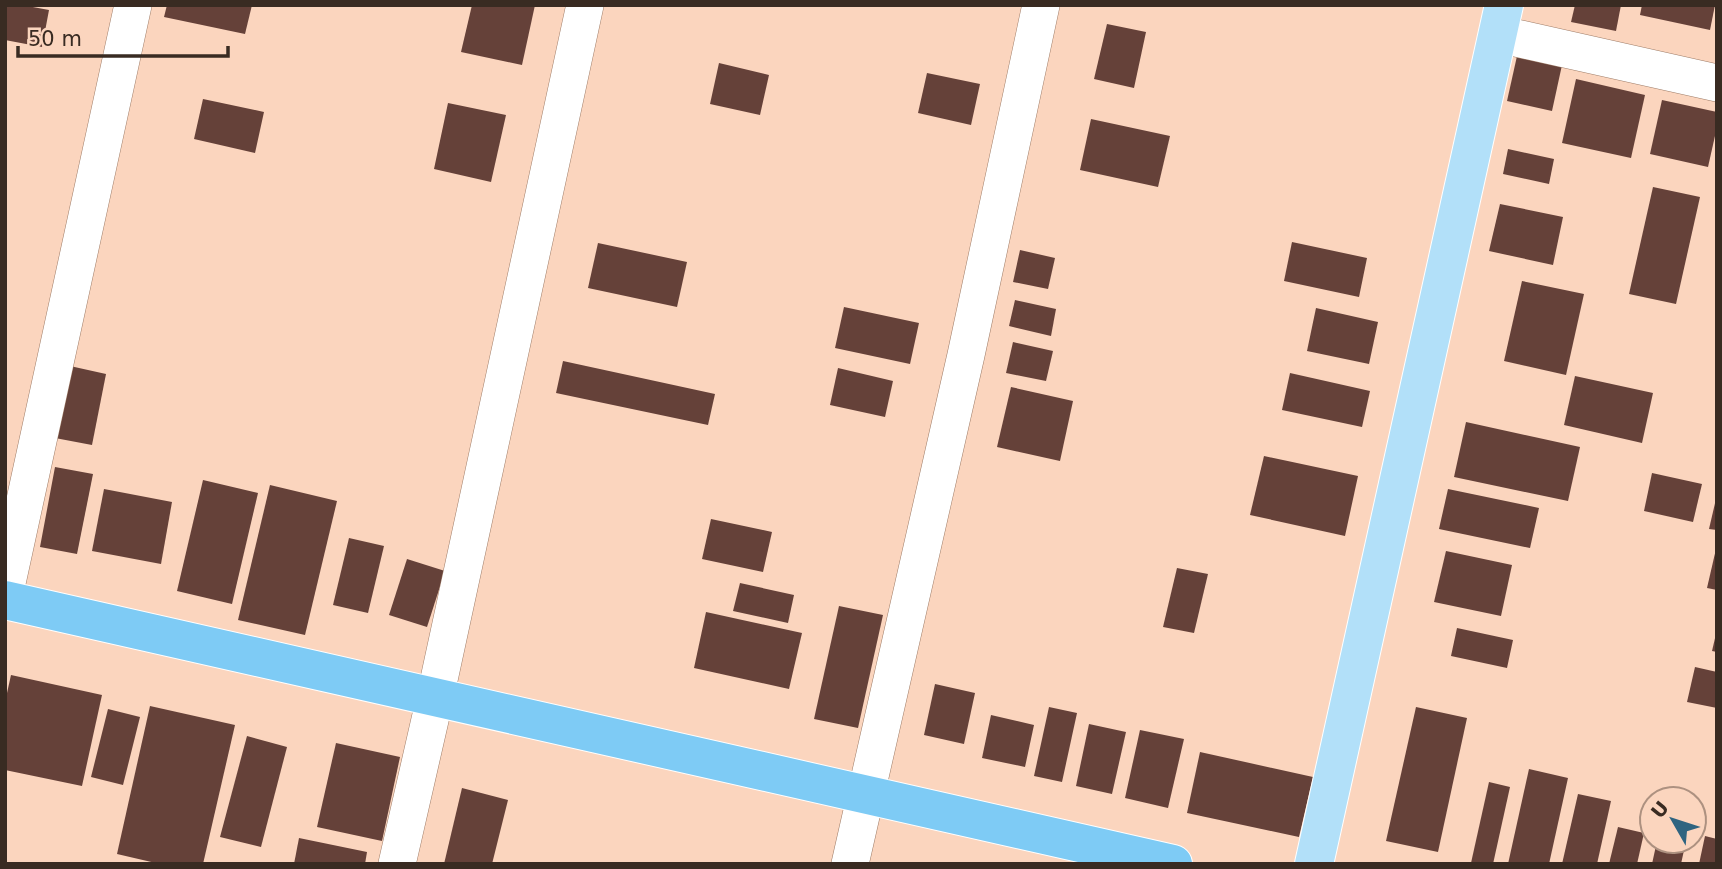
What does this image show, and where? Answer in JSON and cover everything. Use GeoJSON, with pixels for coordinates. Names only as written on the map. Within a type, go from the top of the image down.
{"type":"FeatureCollection","features":[{"type":"Feature","properties":{"kind":"highway"},"geometry":{"type":"LineString","coordinates":[[5,600],[1173,864]]}},
{"type":"Feature","properties":{"kind":"main road"},"geometry":{"type":"LineString","coordinates":[[1314,864],[1501,20]]}},
{"type":"Feature","properties":{"kind":"street"},"geometry":{"type":"LineString","coordinates":[[5,592],[133,5]]}},
{"type":"Feature","properties":{"kind":"street"},"geometry":{"type":"LineString","coordinates":[[397,864],[585,5]]}},
{"type":"Feature","properties":{"kind":"street"},"geometry":{"type":"LineString","coordinates":[[850,864],[966,355],[1041,5]]}},
{"type":"Feature","properties":{"kind":"street"},"geometry":{"type":"LineString","coordinates":[[1501,20],[1717,83]]}},
{"type":"Feature","properties":{"kind":"building"},"geometry":{"type":"Polygon","coordinates":[[[5,5],[49,10],[42,47],[5,40],[5,5]]]}},
{"type":"Feature","properties":{"kind":"building"},"geometry":{"type":"Polygon","coordinates":[[[167,5],[252,5],[245,34],[164,17],[167,5]]]}},
{"type":"Feature","properties":{"kind":"building"},"geometry":{"type":"Polygon","coordinates":[[[472,5],[535,5],[522,65],[461,52],[472,5]]]}},
{"type":"Feature","properties":{"kind":"building"},"geometry":{"type":"Polygon","coordinates":[[[1575,5],[1621,5],[1616,31],[1571,22],[1575,5]]]}},
{"type":"Feature","properties":{"kind":"building"},"geometry":{"type":"Polygon","coordinates":[[[1642,5],[1715,5],[1710,30],[1640,15],[1642,5]]]}},
{"type":"Feature","properties":{"kind":"building"},"geometry":{"type":"Polygon","coordinates":[[[1107,24],[1146,32],[1134,88],[1094,79],[1107,24]]]}},
{"type":"Feature","properties":{"kind":"building"},"geometry":{"type":"Polygon","coordinates":[[[1517,56],[1562,65],[1552,111],[1507,101],[1517,56]]]}},
{"type":"Feature","properties":{"kind":"building"},"geometry":{"type":"Polygon","coordinates":[[[719,63],[769,75],[760,115],[710,104],[719,63]]]}},
{"type":"Feature","properties":{"kind":"building"},"geometry":{"type":"Polygon","coordinates":[[[927,73],[980,84],[971,125],[918,113],[927,73]]]}},
{"type":"Feature","properties":{"kind":"building"},"geometry":{"type":"Polygon","coordinates":[[[1576,79],[1645,95],[1631,158],[1562,143],[1576,79]]]}},
{"type":"Feature","properties":{"kind":"building"},"geometry":{"type":"Polygon","coordinates":[[[203,99],[264,112],[255,153],[194,139],[203,99]]]}},
{"type":"Feature","properties":{"kind":"building"},"geometry":{"type":"Polygon","coordinates":[[[1662,100],[1717,112],[1717,127],[1708,167],[1650,154],[1662,100]]]}},
{"type":"Feature","properties":{"kind":"building"},"geometry":{"type":"Polygon","coordinates":[[[448,103],[506,115],[491,182],[434,169],[448,103]]]}},
{"type":"Feature","properties":{"kind":"building"},"geometry":{"type":"Polygon","coordinates":[[[1091,119],[1170,136],[1158,187],[1080,170],[1091,119]]]}},
{"type":"Feature","properties":{"kind":"building"},"geometry":{"type":"Polygon","coordinates":[[[1508,149],[1554,159],[1549,184],[1503,174],[1508,149]]]}},
{"type":"Feature","properties":{"kind":"building"},"geometry":{"type":"Polygon","coordinates":[[[1653,187],[1700,197],[1676,304],[1629,294],[1653,187]]]}},
{"type":"Feature","properties":{"kind":"building"},"geometry":{"type":"Polygon","coordinates":[[[1500,204],[1563,217],[1553,265],[1489,251],[1500,204]]]}},
{"type":"Feature","properties":{"kind":"building"},"geometry":{"type":"Polygon","coordinates":[[[1292,242],[1367,258],[1359,297],[1284,281],[1292,242]]]}},
{"type":"Feature","properties":{"kind":"building"},"geometry":{"type":"Polygon","coordinates":[[[598,243],[687,262],[677,307],[588,288],[598,243]]]}},
{"type":"Feature","properties":{"kind":"building"},"geometry":{"type":"Polygon","coordinates":[[[1020,250],[1055,258],[1048,289],[1013,282],[1020,250]]]}},
{"type":"Feature","properties":{"kind":"building"},"geometry":{"type":"Polygon","coordinates":[[[1522,281],[1584,294],[1566,375],[1504,361],[1522,281]]]}},
{"type":"Feature","properties":{"kind":"building"},"geometry":{"type":"Polygon","coordinates":[[[1015,300],[1056,309],[1051,336],[1009,326],[1015,300]]]}},
{"type":"Feature","properties":{"kind":"building"},"geometry":{"type":"Polygon","coordinates":[[[844,307],[919,323],[910,364],[835,348],[844,307]]]}},
{"type":"Feature","properties":{"kind":"building"},"geometry":{"type":"Polygon","coordinates":[[[1316,308],[1378,322],[1369,364],[1307,351],[1316,308]]]}},
{"type":"Feature","properties":{"kind":"building"},"geometry":{"type":"Polygon","coordinates":[[[1013,342],[1053,351],[1046,381],[1006,373],[1013,342]]]}},
{"type":"Feature","properties":{"kind":"building"},"geometry":{"type":"Polygon","coordinates":[[[563,361],[715,394],[708,425],[556,393],[563,361]]]}},
{"type":"Feature","properties":{"kind":"building"},"geometry":{"type":"Polygon","coordinates":[[[70,366],[106,374],[92,445],[55,438],[70,366]]]}},
{"type":"Feature","properties":{"kind":"building"},"geometry":{"type":"Polygon","coordinates":[[[838,368],[893,381],[885,417],[830,405],[838,368]]]}},
{"type":"Feature","properties":{"kind":"building"},"geometry":{"type":"Polygon","coordinates":[[[1290,373],[1370,391],[1362,427],[1282,410],[1290,373]]]}},
{"type":"Feature","properties":{"kind":"building"},"geometry":{"type":"Polygon","coordinates":[[[1575,376],[1653,393],[1642,443],[1564,425],[1575,376]]]}},
{"type":"Feature","properties":{"kind":"building"},"geometry":{"type":"Polygon","coordinates":[[[1011,387],[1073,401],[1060,461],[997,447],[1011,387]]]}},
{"type":"Feature","properties":{"kind":"building"},"geometry":{"type":"Polygon","coordinates":[[[1466,422],[1580,447],[1568,501],[1454,477],[1466,422]]]}},
{"type":"Feature","properties":{"kind":"building"},"geometry":{"type":"Polygon","coordinates":[[[1264,456],[1358,476],[1345,536],[1250,515],[1264,456]]]}},
{"type":"Feature","properties":{"kind":"building"},"geometry":{"type":"Polygon","coordinates":[[[55,467],[93,474],[77,554],[40,547],[55,467]]]}},
{"type":"Feature","properties":{"kind":"building"},"geometry":{"type":"Polygon","coordinates":[[[1652,473],[1702,484],[1693,522],[1644,511],[1652,473]]]}},
{"type":"Feature","properties":{"kind":"building"},"geometry":{"type":"Polygon","coordinates":[[[203,480],[258,493],[232,604],[177,591],[203,480]]]}},
{"type":"Feature","properties":{"kind":"building"},"geometry":{"type":"Polygon","coordinates":[[[270,485],[337,501],[305,635],[238,620],[270,485]]]}},
{"type":"Feature","properties":{"kind":"building"},"geometry":{"type":"Polygon","coordinates":[[[104,489],[172,502],[161,564],[92,551],[104,489]]]}},
{"type":"Feature","properties":{"kind":"building"},"geometry":{"type":"Polygon","coordinates":[[[1448,489],[1539,508],[1530,548],[1439,529],[1448,489]]]}},
{"type":"Feature","properties":{"kind":"building"},"geometry":{"type":"Polygon","coordinates":[[[1717,500],[1717,530],[1709,529],[1717,500]]]}},
{"type":"Feature","properties":{"kind":"building"},"geometry":{"type":"Polygon","coordinates":[[[711,519],[772,532],[763,572],[702,559],[711,519]]]}},
{"type":"Feature","properties":{"kind":"building"},"geometry":{"type":"Polygon","coordinates":[[[349,538],[384,546],[368,613],[333,605],[349,538]]]}},
{"type":"Feature","properties":{"kind":"building"},"geometry":{"type":"Polygon","coordinates":[[[1717,549],[1717,590],[1707,588],[1717,549]]]}},
{"type":"Feature","properties":{"kind":"building"},"geometry":{"type":"Polygon","coordinates":[[[1446,551],[1512,565],[1501,616],[1434,602],[1446,551]]]}},
{"type":"Feature","properties":{"kind":"building"},"geometry":{"type":"Polygon","coordinates":[[[407,559],[445,571],[427,627],[389,615],[407,559]]]}},
{"type":"Feature","properties":{"kind":"building"},"geometry":{"type":"Polygon","coordinates":[[[1177,568],[1208,574],[1194,633],[1163,627],[1177,568]]]}},
{"type":"Feature","properties":{"kind":"building"},"geometry":{"type":"Polygon","coordinates":[[[740,583],[794,595],[788,623],[733,611],[740,583]]]}},
{"type":"Feature","properties":{"kind":"building"},"geometry":{"type":"Polygon","coordinates":[[[839,606],[883,615],[858,728],[814,719],[839,606]]]}},
{"type":"Feature","properties":{"kind":"building"},"geometry":{"type":"Polygon","coordinates":[[[706,612],[802,633],[789,689],[694,668],[706,612]]]}},
{"type":"Feature","properties":{"kind":"building"},"geometry":{"type":"Polygon","coordinates":[[[1457,628],[1513,640],[1507,668],[1451,656],[1457,628]]]}},
{"type":"Feature","properties":{"kind":"building"},"geometry":{"type":"Polygon","coordinates":[[[1717,634],[1717,652],[1712,651],[1717,634]]]}},
{"type":"Feature","properties":{"kind":"building"},"geometry":{"type":"Polygon","coordinates":[[[1695,667],[1717,672],[1717,708],[1687,702],[1695,667]]]}},
{"type":"Feature","properties":{"kind":"building"},"geometry":{"type":"Polygon","coordinates":[[[11,675],[102,695],[82,786],[5,770],[5,702],[11,675]]]}},
{"type":"Feature","properties":{"kind":"building"},"geometry":{"type":"Polygon","coordinates":[[[935,684],[975,693],[964,744],[924,735],[935,684]]]}},
{"type":"Feature","properties":{"kind":"building"},"geometry":{"type":"Polygon","coordinates":[[[150,706],[235,725],[203,864],[160,864],[117,854],[150,706]]]}},
{"type":"Feature","properties":{"kind":"building"},"geometry":{"type":"Polygon","coordinates":[[[1049,707],[1077,713],[1062,782],[1034,776],[1049,707]]]}},
{"type":"Feature","properties":{"kind":"building"},"geometry":{"type":"Polygon","coordinates":[[[1416,707],[1467,718],[1438,852],[1386,841],[1416,707]]]}},
{"type":"Feature","properties":{"kind":"building"},"geometry":{"type":"Polygon","coordinates":[[[108,709],[140,717],[123,785],[91,777],[108,709]]]}},
{"type":"Feature","properties":{"kind":"building"},"geometry":{"type":"Polygon","coordinates":[[[991,715],[1034,725],[1025,767],[982,758],[991,715]]]}},
{"type":"Feature","properties":{"kind":"building"},"geometry":{"type":"Polygon","coordinates":[[[1089,724],[1126,732],[1112,794],[1076,786],[1089,724]]]}},
{"type":"Feature","properties":{"kind":"building"},"geometry":{"type":"Polygon","coordinates":[[[1140,730],[1184,739],[1168,808],[1125,798],[1140,730]]]}},
{"type":"Feature","properties":{"kind":"building"},"geometry":{"type":"Polygon","coordinates":[[[247,736],[287,747],[261,847],[220,837],[247,736]]]}},
{"type":"Feature","properties":{"kind":"building"},"geometry":{"type":"Polygon","coordinates":[[[336,743],[400,757],[382,841],[317,827],[336,743]]]}},
{"type":"Feature","properties":{"kind":"building"},"geometry":{"type":"Polygon","coordinates":[[[1200,752],[1313,777],[1299,837],[1187,813],[1200,752]]]}},
{"type":"Feature","properties":{"kind":"building"},"geometry":{"type":"Polygon","coordinates":[[[1529,769],[1568,778],[1549,864],[1508,864],[1529,769]]]}},
{"type":"Feature","properties":{"kind":"building"},"geometry":{"type":"Polygon","coordinates":[[[1489,782],[1510,787],[1493,864],[1473,864],[1471,863],[1489,782]]]}},
{"type":"Feature","properties":{"kind":"building"},"geometry":{"type":"Polygon","coordinates":[[[462,788],[508,800],[492,864],[444,864],[462,788]]]}},
{"type":"Feature","properties":{"kind":"building"},"geometry":{"type":"Polygon","coordinates":[[[1578,794],[1611,801],[1597,864],[1562,864],[1578,794]]]}},
{"type":"Feature","properties":{"kind":"building"},"geometry":{"type":"Polygon","coordinates":[[[1618,827],[1638,832],[1637,864],[1609,864],[1618,827]]]}},
{"type":"Feature","properties":{"kind":"building"},"geometry":{"type":"Polygon","coordinates":[[[1708,837],[1717,839],[1717,864],[1699,864],[1701,855],[1708,855],[1708,837]]]}},
{"type":"Feature","properties":{"kind":"building"},"geometry":{"type":"Polygon","coordinates":[[[299,838],[367,852],[365,864],[294,864],[299,838]]]}},
{"type":"Feature","properties":{"kind":"building"},"geometry":{"type":"Polygon","coordinates":[[[1654,855],[1683,855],[1681,864],[1652,864],[1654,855]]]}}]}
